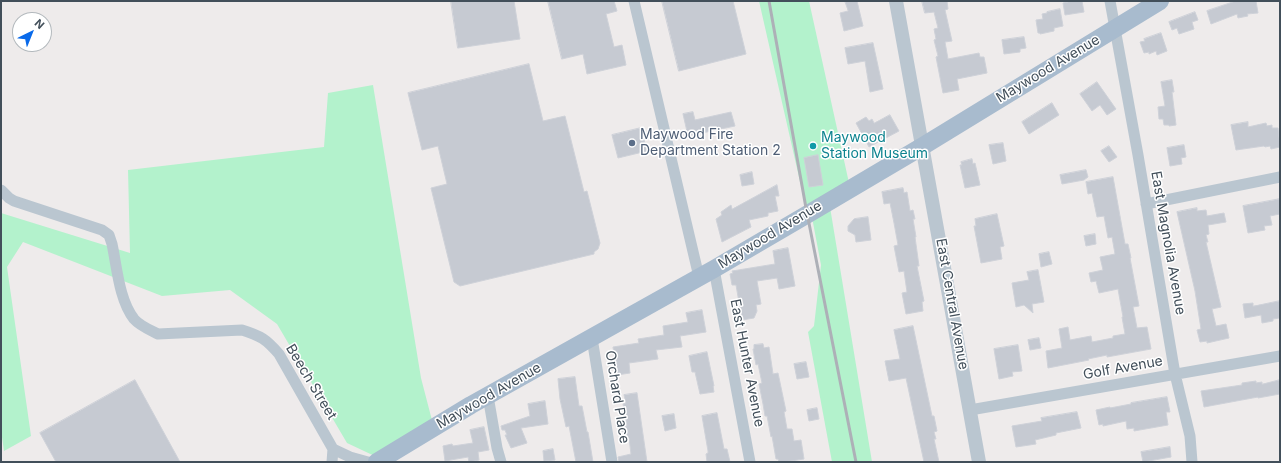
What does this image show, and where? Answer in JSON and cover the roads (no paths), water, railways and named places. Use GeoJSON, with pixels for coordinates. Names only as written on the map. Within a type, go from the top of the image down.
{"type":"FeatureCollection","features":[{"type":"Feature","properties":{"kind":"main road","name":"Maywood Avenue"},"geometry":{"type":"LineString","coordinates":[[376,462],[488,396],[706,273],[923,146],[1160,1]]}},
{"type":"Feature","properties":{"kind":"street","name":"East Hunter Avenue"},"geometry":{"type":"LineString","coordinates":[[634,1],[706,273],[750,462]]}},
{"type":"Feature","properties":{"kind":"street","name":"East Central Avenue"},"geometry":{"type":"LineString","coordinates":[[896,1],[979,462]]}},
{"type":"Feature","properties":{"kind":"street","name":"East Magnolia Avenue"},"geometry":{"type":"LineString","coordinates":[[1110,1],[1175,374],[1190,436],[1192,462]]}},
{"type":"Feature","properties":{"kind":"street"},"geometry":{"type":"LineString","coordinates":[[1146,204],[1280,177]]}},
{"type":"Feature","properties":{"kind":"street","name":"Beech Street"},"geometry":{"type":"LineString","coordinates":[[1,190],[9,198],[102,230],[109,236],[112,244],[123,301],[135,320],[146,328],[158,334],[242,330],[267,341],[279,354],[333,449]]}},
{"type":"Feature","properties":{"kind":"street","name":"Orchard Place"},"geometry":{"type":"LineString","coordinates":[[592,338],[612,462]]}},
{"type":"Feature","properties":{"kind":"street","name":"Golf Avenue"},"geometry":{"type":"LineString","coordinates":[[970,410],[1280,356]]}},
{"type":"Feature","properties":{"kind":"street"},"geometry":{"type":"LineString","coordinates":[[488,396],[497,448],[501,462]]}},
{"type":"Feature","properties":{"kind":"street"},"geometry":{"type":"LineString","coordinates":[[332,462],[333,449],[350,457],[368,462]]}},
{"type":"Feature","properties":{"kind":"railway"},"geometry":{"type":"LineString","coordinates":[[769,1],[806,208],[856,462]]}},
{"type":"Feature","properties":{"kind":"place","name":"Maywood Fire Department Station 2"},"geometry":{"type":"Point","coordinates":[632,143]}},
{"type":"Feature","properties":{"kind":"place","name":"Maywood Station Museum"},"geometry":{"type":"Point","coordinates":[813,146]}}]}
